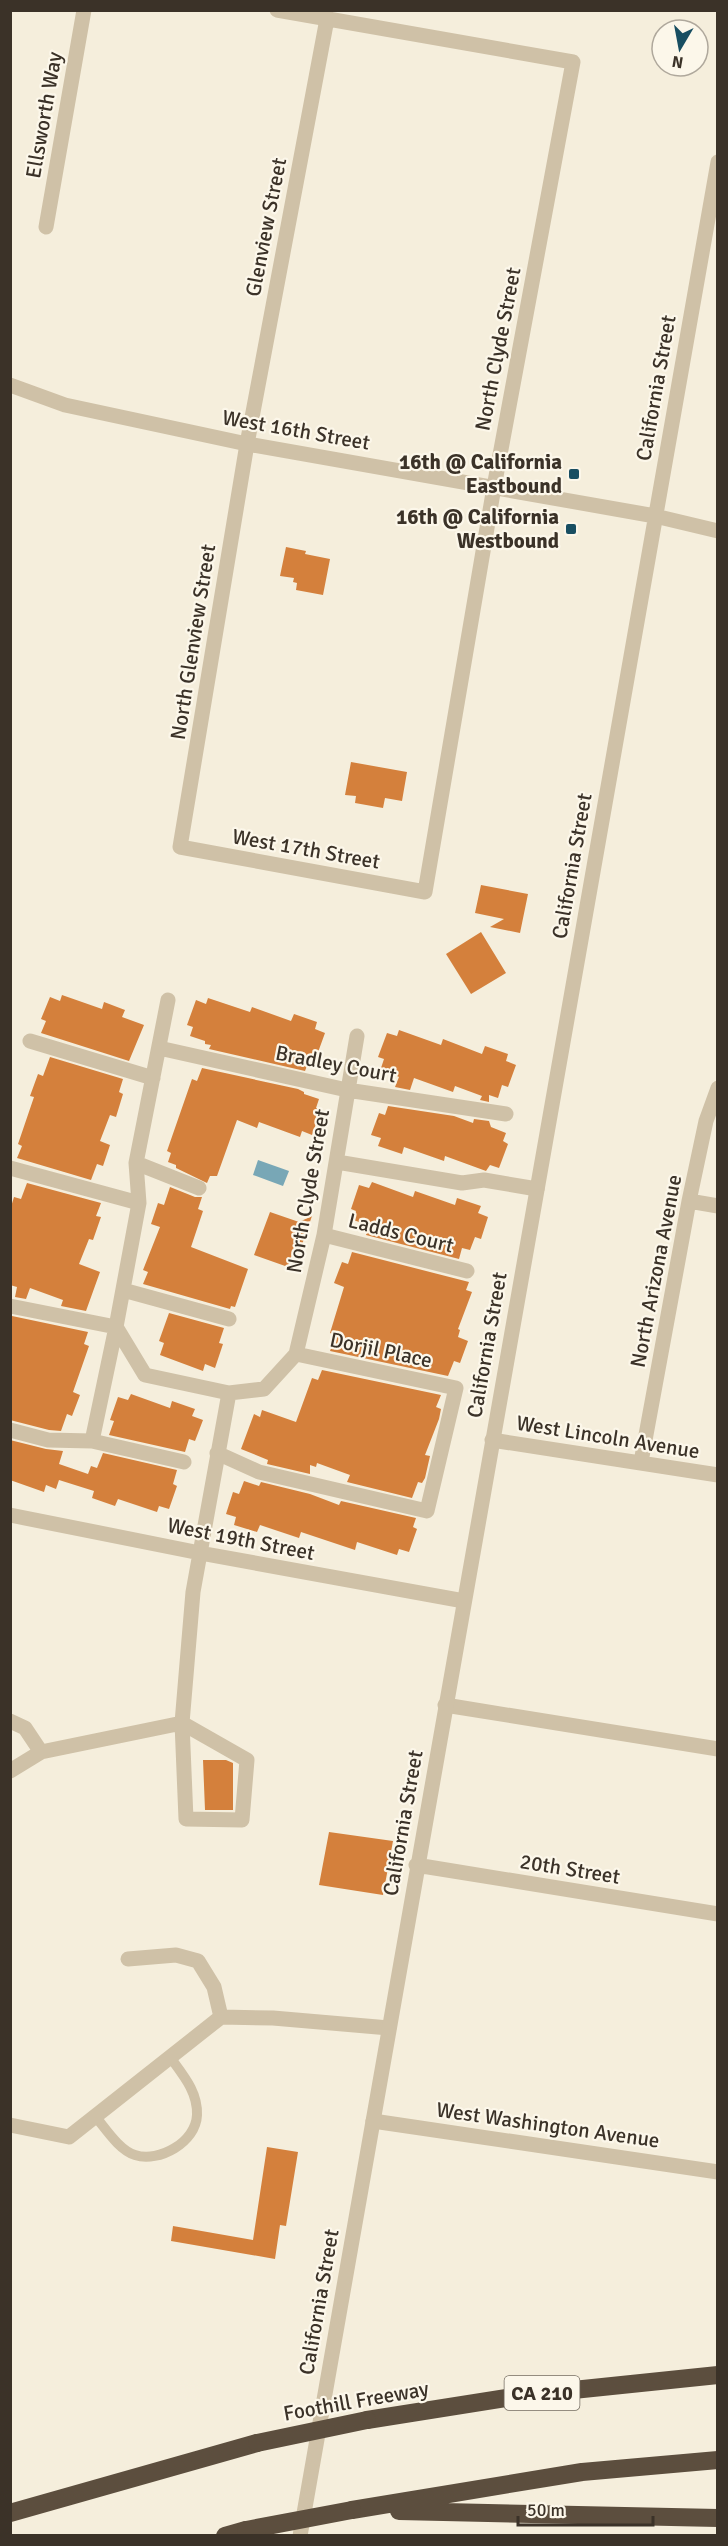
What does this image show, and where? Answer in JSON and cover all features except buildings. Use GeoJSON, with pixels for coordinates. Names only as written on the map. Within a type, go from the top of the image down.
{"type":"FeatureCollection","features":[{"type":"Feature","properties":{"kind":"highway","name":"Foothill Freeway"},"geometry":{"type":"LineString","coordinates":[[10,2513],[257,2443],[367,2420],[525,2395],[717,2375]]}},
{"type":"Feature","properties":{"kind":"highway"},"geometry":{"type":"LineString","coordinates":[[225,2535],[352,2510],[582,2472],[717,2460]]}},
{"type":"Feature","properties":{"kind":"highway"},"geometry":{"type":"LineString","coordinates":[[352,2510],[717,2518]]}},
{"type":"Feature","properties":{"kind":"street","name":"Ellsworth Way"},"geometry":{"type":"LineString","coordinates":[[46,227],[84,10]]}},
{"type":"Feature","properties":{"kind":"street"},"geometry":{"type":"LineString","coordinates":[[277,10],[327,19]]}},
{"type":"Feature","properties":{"kind":"street","name":"North Clyde Street"},"geometry":{"type":"LineString","coordinates":[[327,19],[573,62],[494,487],[425,892]]}},
{"type":"Feature","properties":{"kind":"street","name":"Glenview Street"},"geometry":{"type":"LineString","coordinates":[[247,444],[327,19]]}},
{"type":"Feature","properties":{"kind":"street","name":"California Street"},"geometry":{"type":"LineString","coordinates":[[300,2535],[717,162]]}},
{"type":"Feature","properties":{"kind":"street","name":"West 16th Street"},"geometry":{"type":"LineString","coordinates":[[10,385],[65,405],[247,444],[655,516],[717,531]]}},
{"type":"Feature","properties":{"kind":"street","name":"North Glenview Street"},"geometry":{"type":"LineString","coordinates":[[180,847],[247,444]]}},
{"type":"Feature","properties":{"kind":"street","name":"West 17th Street"},"geometry":{"type":"LineString","coordinates":[[180,847],[425,892]]}},
{"type":"Feature","properties":{"kind":"street"},"geometry":{"type":"LineString","coordinates":[[92,1441],[139,1203],[136,1163],[168,1000]]}},
{"type":"Feature","properties":{"kind":"street","name":"North Clyde Street"},"geometry":{"type":"LineString","coordinates":[[296,1354],[324,1235],[357,1036]]}},
{"type":"Feature","properties":{"kind":"street"},"geometry":{"type":"LineString","coordinates":[[30,1041],[153,1077]]}},
{"type":"Feature","properties":{"kind":"street","name":"Bradley Court"},"geometry":{"type":"LineString","coordinates":[[159,1048],[347,1090],[506,1114]]}},
{"type":"Feature","properties":{"kind":"street","name":"North Arizona Avenue"},"geometry":{"type":"LineString","coordinates":[[641,1462],[689,1201],[706,1120],[717,1088]]}},
{"type":"Feature","properties":{"kind":"street"},"geometry":{"type":"LineString","coordinates":[[337,1162],[462,1184],[484,1180],[537,1189]]}},
{"type":"Feature","properties":{"kind":"street"},"geometry":{"type":"LineString","coordinates":[[136,1163],[199,1188]]}},
{"type":"Feature","properties":{"kind":"street"},"geometry":{"type":"LineString","coordinates":[[10,1168],[139,1203]]}},
{"type":"Feature","properties":{"kind":"street"},"geometry":{"type":"LineString","coordinates":[[689,1201],[717,1206]]}},
{"type":"Feature","properties":{"kind":"street","name":"Ladds Court"},"geometry":{"type":"LineString","coordinates":[[324,1235],[467,1271]]}},
{"type":"Feature","properties":{"kind":"street"},"geometry":{"type":"LineString","coordinates":[[123,1290],[229,1319]]}},
{"type":"Feature","properties":{"kind":"street"},"geometry":{"type":"LineString","coordinates":[[10,1306],[116,1327],[145,1375],[229,1393],[264,1389],[296,1354]]}},
{"type":"Feature","properties":{"kind":"street","name":"Dorjil Place"},"geometry":{"type":"LineString","coordinates":[[217,1453],[259,1472],[427,1511],[456,1388],[296,1354]]}},
{"type":"Feature","properties":{"kind":"street"},"geometry":{"type":"LineString","coordinates":[[10,1771],[41,1752],[182,1723],[247,1760],[242,1820],[186,1819],[182,1723],[193,1593],[229,1393]]}},
{"type":"Feature","properties":{"kind":"street"},"geometry":{"type":"LineString","coordinates":[[10,1430],[48,1440],[92,1441],[184,1462]]}},
{"type":"Feature","properties":{"kind":"street","name":"West Lincoln Avenue"},"geometry":{"type":"LineString","coordinates":[[492,1440],[717,1475]]}},
{"type":"Feature","properties":{"kind":"street","name":"West 19th Street"},"geometry":{"type":"LineString","coordinates":[[10,1515],[200,1553],[464,1601]]}},
{"type":"Feature","properties":{"kind":"street"},"geometry":{"type":"LineString","coordinates":[[445,1705],[717,1749]]}},
{"type":"Feature","properties":{"kind":"street"},"geometry":{"type":"LineString","coordinates":[[10,1721],[25,1728],[41,1752]]}},
{"type":"Feature","properties":{"kind":"street","name":"20th Street"},"geometry":{"type":"LineString","coordinates":[[416,1865],[717,1914]]}},
{"type":"Feature","properties":{"kind":"street"},"geometry":{"type":"LineString","coordinates":[[128,1959],[176,1955],[198,1961],[214,1987],[221,2017]]}},
{"type":"Feature","properties":{"kind":"street"},"geometry":{"type":"LineString","coordinates":[[10,2125],[69,2137],[221,2017],[273,2018],[389,2028]]}},
{"type":"Feature","properties":{"kind":"street","name":"West Washington Avenue"},"geometry":{"type":"LineString","coordinates":[[373,2121],[717,2172]]}},
{"type":"Feature","properties":{"kind":"lane"},"geometry":{"type":"LineString","coordinates":[[95,2116],[119,2144],[133,2155],[150,2158],[168,2153],[191,2133],[198,2117],[190,2085],[170,2057]]}},
{"type":"Feature","properties":{"kind":"water"},"geometry":{"type":"Polygon","coordinates":[[[258,1160],[289,1171],[283,1186],[253,1175],[258,1160]]]}},
{"type":"Feature","properties":{"kind":"place","name":"16th @ California Eastbound"},"geometry":{"type":"Point","coordinates":[574,474]}},
{"type":"Feature","properties":{"kind":"place","name":"16th @ California Westbound"},"geometry":{"type":"Point","coordinates":[571,529]}}]}
